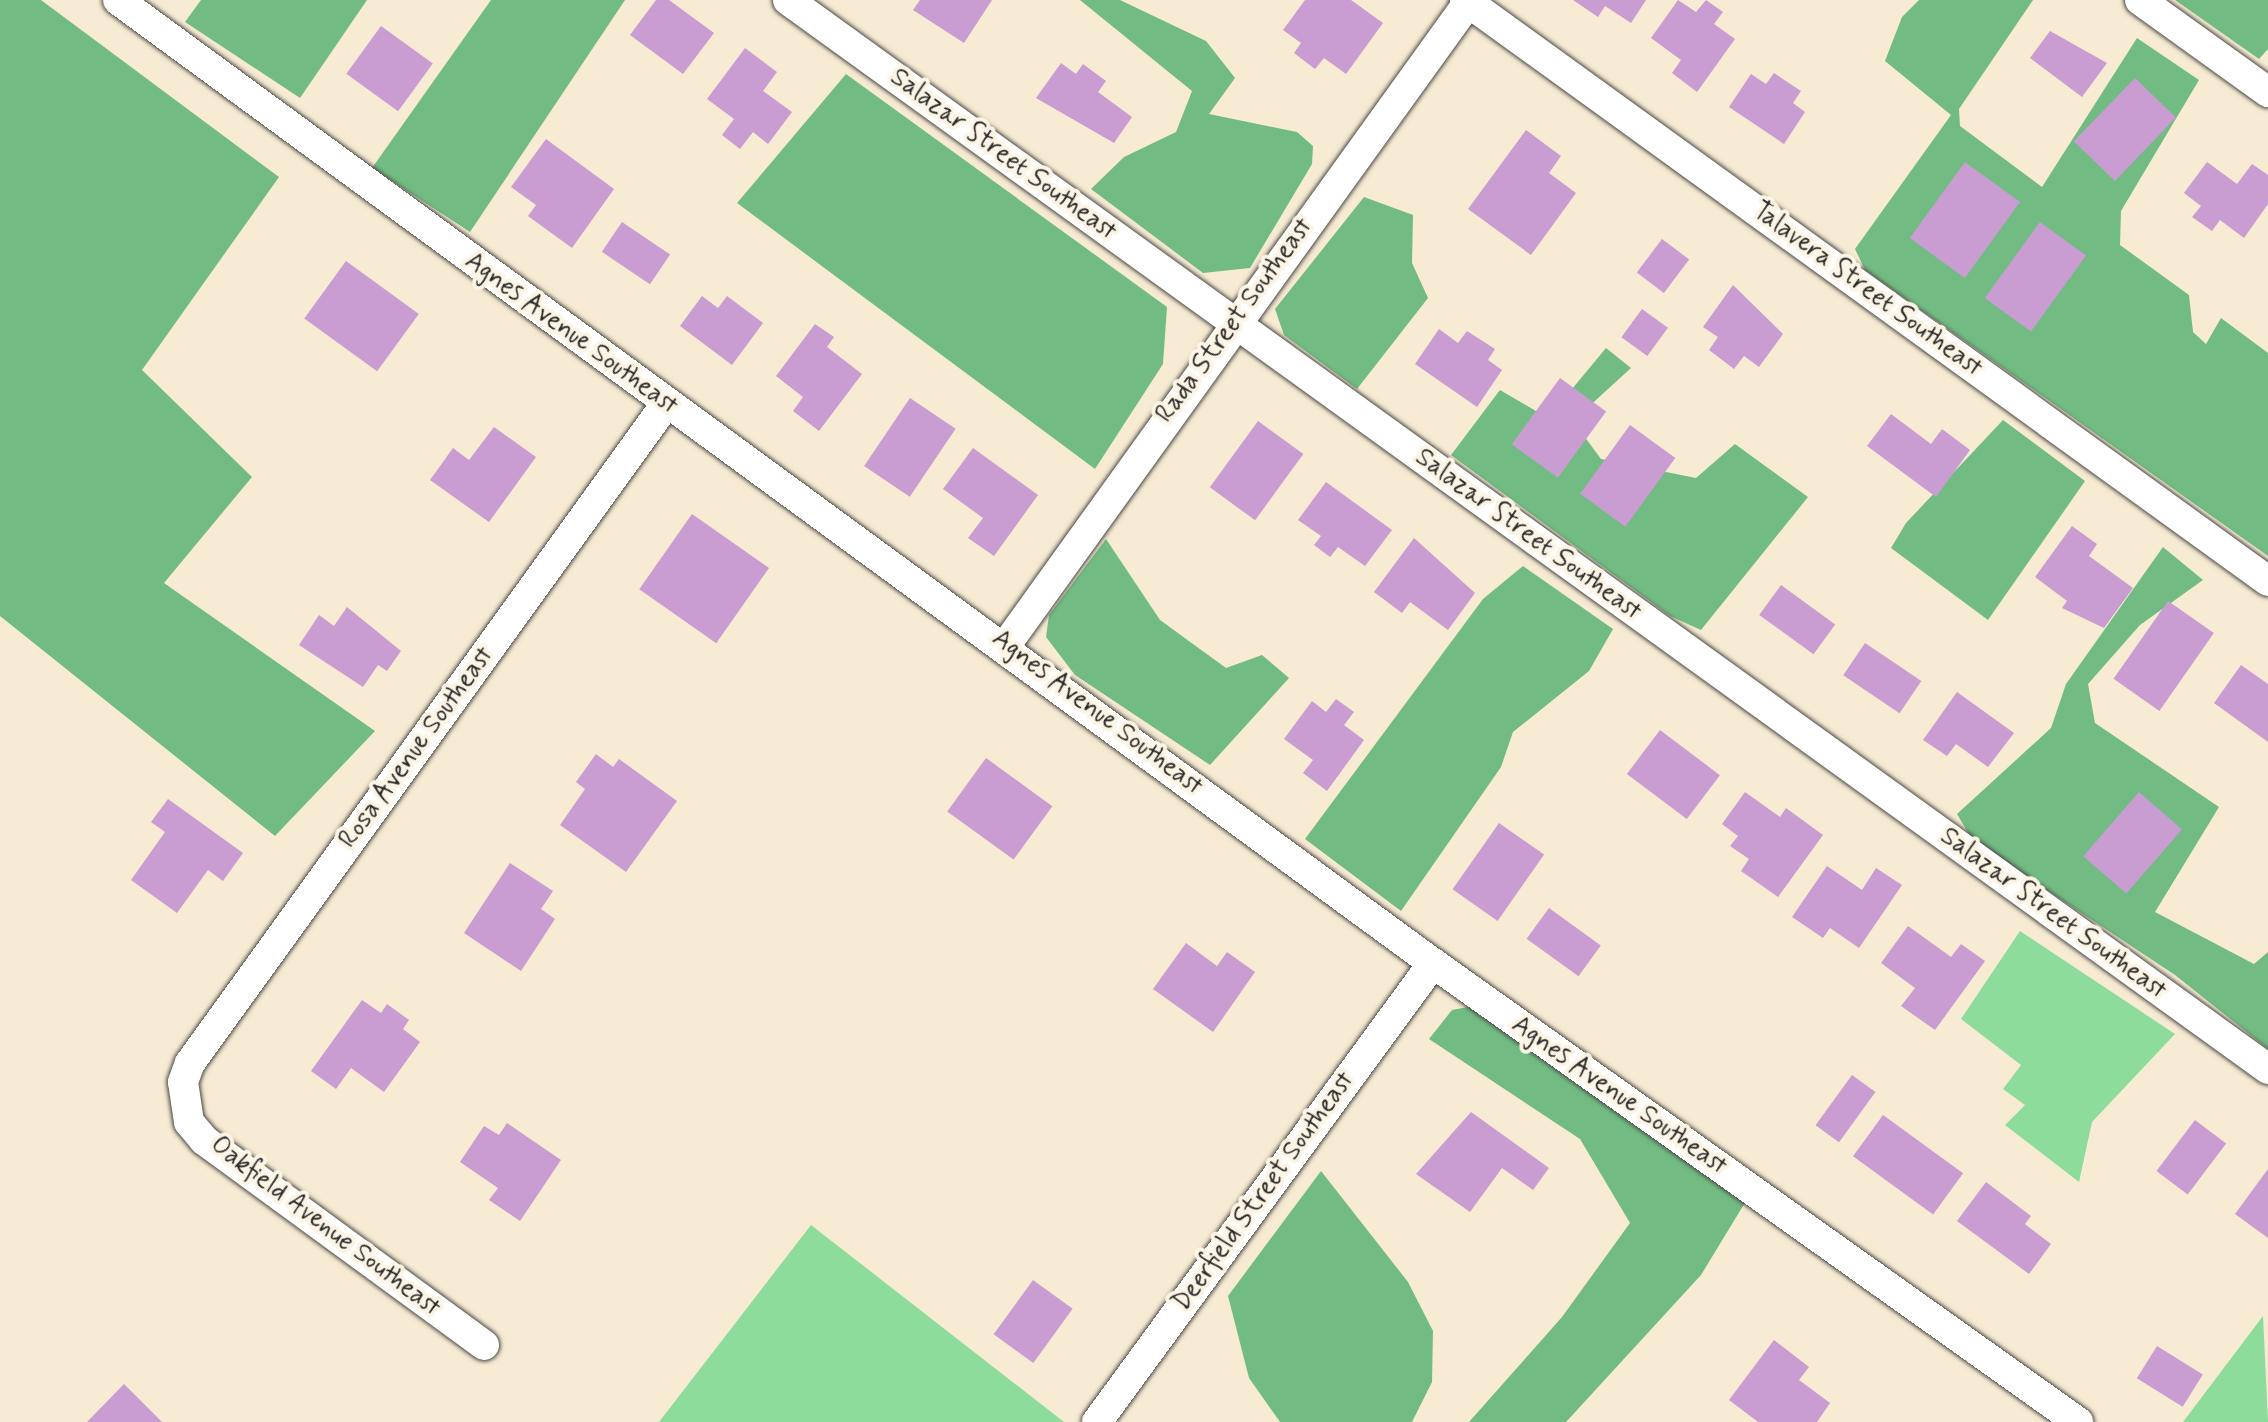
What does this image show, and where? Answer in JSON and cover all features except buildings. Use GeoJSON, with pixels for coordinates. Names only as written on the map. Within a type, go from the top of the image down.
{"type":"FeatureCollection","features":[{"type":"Feature","properties":{"kind":"street","name":"Agnes Avenue Southeast"},"geometry":{"type":"LineString","coordinates":[[118,0],[666,404],[1006,645],[1433,963],[2078,1422]]}},
{"type":"Feature","properties":{"kind":"street","name":"Salazar Street Southeast"},"geometry":{"type":"LineString","coordinates":[[788,0],[2268,1069]]}},
{"type":"Feature","properties":{"kind":"street"},"geometry":{"type":"LineString","coordinates":[[2140,0],[2268,92]]}},
{"type":"Feature","properties":{"kind":"street","name":"Rada Street Southeast"},"geometry":{"type":"LineString","coordinates":[[1006,645],[1233,322],[1468,1]]}},
{"type":"Feature","properties":{"kind":"street","name":"Talavera Street Southeast"},"geometry":{"type":"LineString","coordinates":[[1468,1],[2268,581]]}},
{"type":"Feature","properties":{"kind":"street","name":"Rosa Avenue Southeast"},"geometry":{"type":"LineString","coordinates":[[182,1098],[190,1063],[666,404]]}},
{"type":"Feature","properties":{"kind":"street","name":"Deerfield Street Southeast"},"geometry":{"type":"LineString","coordinates":[[1097,1422],[1433,963]]}},
{"type":"Feature","properties":{"kind":"street","name":"Oakfield Avenue Southeast"},"geometry":{"type":"LineString","coordinates":[[182,1098],[204,1140],[484,1345]]}},
{"type":"Feature","properties":{"kind":"green space"},"geometry":{"type":"Polygon","coordinates":[[[0,0],[41,0],[279,177],[142,370],[252,477],[164,583],[375,731],[275,836],[0,616],[0,0]]]}},
{"type":"Feature","properties":{"kind":"green space"},"geometry":{"type":"Polygon","coordinates":[[[201,0],[367,0],[300,98],[185,22],[201,0]]]}},
{"type":"Feature","properties":{"kind":"green space"},"geometry":{"type":"Polygon","coordinates":[[[491,0],[625,0],[470,232],[372,168],[491,0]]]}},
{"type":"Feature","properties":{"kind":"green space"},"geometry":{"type":"Polygon","coordinates":[[[1080,0],[1120,0],[1206,41],[1235,78],[1209,114],[1297,132],[1313,146],[1312,164],[1250,268],[1203,273],[1091,189],[1124,157],[1176,132],[1192,91],[1080,0]]]}},
{"type":"Feature","properties":{"kind":"green space"},"geometry":{"type":"Polygon","coordinates":[[[1919,0],[2033,0],[1959,109],[1960,126],[2042,187],[2137,38],[2199,80],[2121,211],[2120,245],[2189,295],[2193,332],[2206,344],[2221,318],[2268,353],[2268,556],[1865,270],[1855,249],[1951,115],[1885,61],[1902,17],[1919,0]]]}},
{"type":"Feature","properties":{"kind":"green space"},"geometry":{"type":"Polygon","coordinates":[[[2175,0],[2268,0],[2268,49],[2259,59],[2175,0]]]}},
{"type":"Feature","properties":{"kind":"green space"},"geometry":{"type":"Polygon","coordinates":[[[846,74],[1167,307],[1163,364],[1095,469],[737,203],[846,74]]]}},
{"type":"Feature","properties":{"kind":"green space"},"geometry":{"type":"Polygon","coordinates":[[[1364,197],[1413,215],[1412,263],[1428,298],[1357,389],[1284,335],[1275,309],[1364,197]]]}},
{"type":"Feature","properties":{"kind":"green space"},"geometry":{"type":"Polygon","coordinates":[[[1606,348],[1631,368],[1573,421],[1601,459],[1696,478],[1735,444],[1808,497],[1701,630],[1670,616],[1451,455],[1500,390],[1548,418],[1606,348]]]}},
{"type":"Feature","properties":{"kind":"green space"},"geometry":{"type":"Polygon","coordinates":[[[2003,420],[2085,481],[1988,620],[1891,548],[1906,523],[2003,420]]]}},
{"type":"Feature","properties":{"kind":"green space"},"geometry":{"type":"Polygon","coordinates":[[[1106,539],[1160,620],[1226,668],[1262,655],[1289,678],[1210,765],[1075,675],[1046,637],[1049,615],[1106,539]]]}},
{"type":"Feature","properties":{"kind":"green space"},"geometry":{"type":"Polygon","coordinates":[[[2163,547],[2203,580],[2140,625],[2088,684],[2095,723],[2219,807],[2155,912],[2254,964],[2268,952],[2268,1049],[2175,975],[1973,841],[1957,814],[2051,728],[2066,684],[2163,547]]]}},
{"type":"Feature","properties":{"kind":"green space"},"geometry":{"type":"Polygon","coordinates":[[[1523,566],[1613,629],[1589,671],[1513,732],[1501,767],[1401,911],[1305,839],[1483,599],[1523,566]]]}},
{"type":"Feature","properties":{"kind":"green space"},"geometry":{"type":"Polygon","coordinates":[[[2020,931],[2175,1034],[2092,1122],[2079,1182],[2005,1125],[2025,1105],[2003,1089],[2021,1065],[1961,1019],[2020,931]]]}},
{"type":"Feature","properties":{"kind":"green space"},"geometry":{"type":"Polygon","coordinates":[[[1473,1006],[1746,1201],[1701,1275],[1566,1422],[1469,1422],[1562,1317],[1630,1223],[1580,1139],[1429,1039],[1452,1010],[1473,1006]]]}},
{"type":"Feature","properties":{"kind":"green space"},"geometry":{"type":"Polygon","coordinates":[[[1321,1171],[1408,1282],[1433,1331],[1432,1382],[1412,1422],[1280,1422],[1249,1378],[1228,1296],[1321,1171]]]}},
{"type":"Feature","properties":{"kind":"green space"},"geometry":{"type":"Polygon","coordinates":[[[811,1225],[1064,1422],[659,1422],[811,1225]]]}},
{"type":"Feature","properties":{"kind":"green space"},"geometry":{"type":"Polygon","coordinates":[[[2263,1316],[2268,1422],[2183,1422],[2263,1316]]]}}]}
